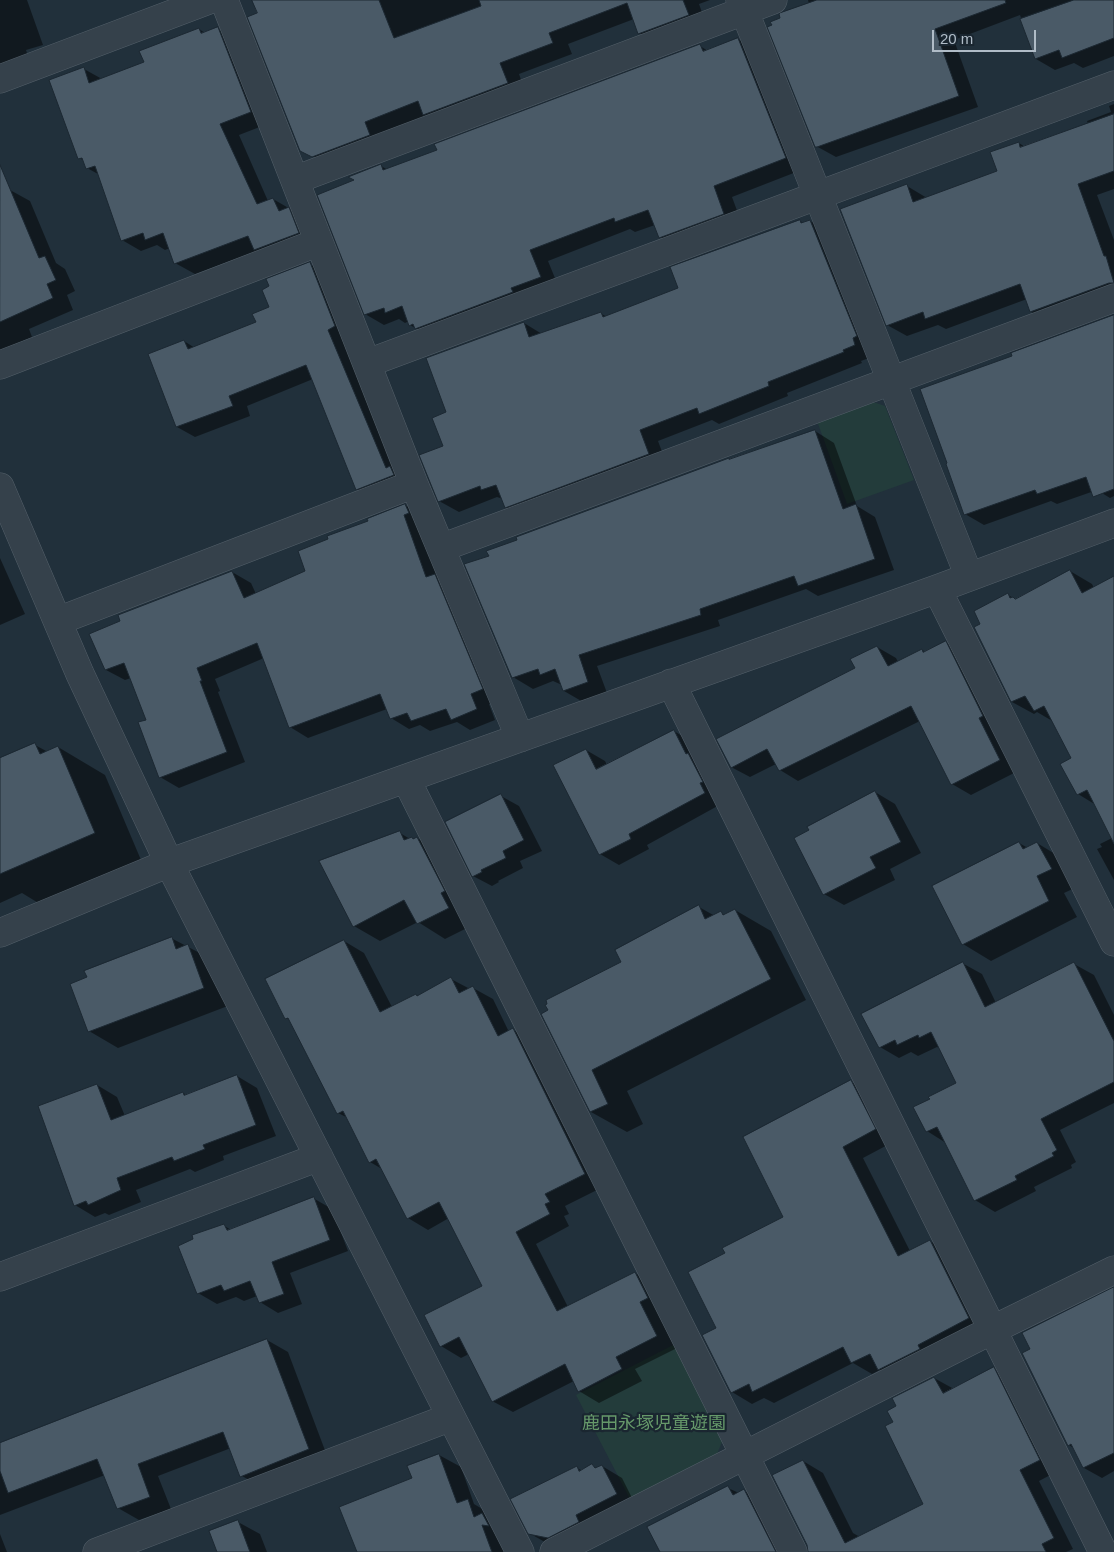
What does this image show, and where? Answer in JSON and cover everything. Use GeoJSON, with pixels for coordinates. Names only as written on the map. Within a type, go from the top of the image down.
{"type":"FeatureCollection","features":[{"type":"Feature","properties":{"kind":"street"},"geometry":{"type":"LineString","coordinates":[[0,79],[209,0]]}},
{"type":"Feature","properties":{"kind":"street"},"geometry":{"type":"LineString","coordinates":[[224,0],[414,484],[520,738]]}},
{"type":"Feature","properties":{"kind":"street"},"geometry":{"type":"LineString","coordinates":[[295,180],[742,5],[773,0]]}},
{"type":"Feature","properties":{"kind":"street"},"geometry":{"type":"LineString","coordinates":[[742,5],[969,576]]}},
{"type":"Feature","properties":{"kind":"street"},"geometry":{"type":"LineString","coordinates":[[368,363],[1114,85]]}},
{"type":"Feature","properties":{"kind":"street"},"geometry":{"type":"LineString","coordinates":[[0,365],[319,242]]}},
{"type":"Feature","properties":{"kind":"street"},"geometry":{"type":"LineString","coordinates":[[441,548],[1114,298]]}},
{"type":"Feature","properties":{"kind":"street"},"geometry":{"type":"LineString","coordinates":[[58,621],[414,484]]}},
{"type":"Feature","properties":{"kind":"street"},"geometry":{"type":"LineString","coordinates":[[0,487],[80,674],[169,863],[520,1552]]}},
{"type":"Feature","properties":{"kind":"street"},"geometry":{"type":"LineString","coordinates":[[0,932],[169,863],[937,589],[1114,523]]}},
{"type":"Feature","properties":{"kind":"street"},"geometry":{"type":"LineString","coordinates":[[937,589],[1114,942]]}},
{"type":"Feature","properties":{"kind":"street"},"geometry":{"type":"LineString","coordinates":[[671,683],[1103,1552]]}},
{"type":"Feature","properties":{"kind":"street"},"geometry":{"type":"LineString","coordinates":[[406,779],[793,1552]]}},
{"type":"Feature","properties":{"kind":"street"},"geometry":{"type":"LineString","coordinates":[[0,1277],[319,1157]]}},
{"type":"Feature","properties":{"kind":"street"},"geometry":{"type":"LineString","coordinates":[[554,1552],[1114,1270]]}},
{"type":"Feature","properties":{"kind":"street"},"geometry":{"type":"LineString","coordinates":[[97,1552],[452,1417]]}},
{"type":"Feature","properties":{"kind":"green space"},"geometry":{"type":"Polygon","coordinates":[[[870,401],[885,406],[914,480],[847,504],[817,421],[870,401]]]}},
{"type":"Feature","properties":{"kind":"green space","name":"鹿田永塚児童遊園"},"geometry":{"type":"Polygon","coordinates":[[[675,1344],[724,1437],[715,1459],[631,1501],[576,1395],[675,1344]]]}},
{"type":"Feature","properties":{"kind":"building"},"geometry":{"type":"Polygon","coordinates":[[[252,0],[379,0],[394,38],[481,6],[479,0],[683,0],[689,15],[638,34],[627,3],[549,33],[553,43],[500,63],[508,83],[423,115],[418,101],[365,122],[370,135],[312,157],[300,151],[247,17],[257,13],[252,0]]]}},
{"type":"Feature","properties":{"kind":"building"},"geometry":{"type":"Polygon","coordinates":[[[817,0],[1005,0],[1006,3],[935,29],[959,96],[815,147],[767,27],[772,25],[770,22],[780,18],[780,13],[817,0]]]}},
{"type":"Feature","properties":{"kind":"building"},"geometry":{"type":"Polygon","coordinates":[[[1074,0],[1114,0],[1114,38],[1062,58],[1059,50],[1035,59],[1020,19],[1074,0]]]}},
{"type":"Feature","properties":{"kind":"building"},"geometry":{"type":"Polygon","coordinates":[[[218,27],[251,112],[220,124],[257,204],[273,198],[279,211],[289,207],[299,233],[254,250],[248,236],[174,264],[163,233],[145,240],[143,233],[121,241],[95,166],[86,169],[82,158],[78,159],[49,80],[84,67],[89,83],[144,62],[139,51],[199,28],[201,33],[218,27]]]}},
{"type":"Feature","properties":{"kind":"building"},"geometry":{"type":"Polygon","coordinates":[[[738,38],[786,158],[714,186],[724,214],[659,238],[648,210],[615,222],[614,218],[530,250],[541,277],[511,288],[513,292],[415,329],[413,324],[409,326],[402,306],[385,313],[384,308],[364,315],[317,195],[354,180],[348,177],[381,164],[383,170],[437,150],[434,144],[700,44],[703,51],[738,38]]]}},
{"type":"Feature","properties":{"kind":"building"},"geometry":{"type":"Polygon","coordinates":[[[1114,114],[1114,171],[1078,184],[1104,256],[1106,256],[1114,283],[1109,283],[1030,312],[1020,284],[925,319],[923,312],[886,326],[840,209],[907,184],[913,202],[997,171],[990,152],[1019,142],[1020,147],[1114,114]]]}},
{"type":"Feature","properties":{"kind":"building"},"geometry":{"type":"Polygon","coordinates":[[[0,165],[39,258],[45,256],[56,280],[47,284],[53,298],[0,322],[0,165]]]}},
{"type":"Feature","properties":{"kind":"building"},"geometry":{"type":"Polygon","coordinates":[[[800,220],[801,223],[810,220],[857,336],[853,338],[855,345],[843,350],[844,352],[768,382],[769,386],[699,414],[697,408],[640,430],[649,454],[505,508],[496,485],[481,490],[480,486],[438,502],[419,455],[443,446],[432,418],[446,412],[426,358],[524,322],[529,337],[601,312],[603,317],[678,288],[670,267],[800,220]]]}},
{"type":"Feature","properties":{"kind":"building"},"geometry":{"type":"Polygon","coordinates":[[[310,262],[335,326],[328,330],[386,468],[390,466],[394,475],[356,490],[306,365],[229,396],[233,406],[176,427],[148,354],[184,340],[188,349],[256,322],[252,314],[269,307],[262,290],[269,286],[266,279],[310,262]]]}},
{"type":"Feature","properties":{"kind":"building"},"geometry":{"type":"Polygon","coordinates":[[[1114,315],[1114,489],[1093,497],[1086,477],[1037,494],[1035,490],[964,515],[920,389],[1012,356],[1011,353],[1114,315]]]}},
{"type":"Feature","properties":{"kind":"building"},"geometry":{"type":"Polygon","coordinates":[[[815,430],[843,509],[856,504],[875,559],[798,586],[794,576],[700,609],[701,615],[579,655],[588,682],[563,691],[555,669],[540,675],[538,669],[512,678],[464,564],[489,556],[486,551],[517,540],[516,537],[729,458],[815,430]]]}},
{"type":"Feature","properties":{"kind":"building"},"geometry":{"type":"Polygon","coordinates":[[[405,504],[409,513],[404,515],[426,577],[435,574],[483,689],[471,694],[477,709],[451,720],[446,709],[411,721],[407,713],[390,719],[380,694],[289,728],[257,643],[197,668],[202,681],[200,681],[227,752],[159,778],[138,722],[146,720],[124,663],[105,670],[89,634],[120,621],[118,615],[232,571],[244,598],[305,571],[298,551],[328,539],[327,536],[368,521],[367,519],[405,504]]]}},
{"type":"Feature","properties":{"kind":"building"},"geometry":{"type":"Polygon","coordinates":[[[1070,570],[1082,593],[1114,576],[1114,844],[1087,790],[1077,795],[1060,764],[1071,758],[1044,706],[1034,711],[1025,696],[1011,702],[974,627],[980,624],[974,611],[1008,593],[1010,598],[1013,597],[1015,599],[1070,570]]]}},
{"type":"Feature","properties":{"kind":"building"},"geometry":{"type":"Polygon","coordinates":[[[946,641],[983,716],[979,718],[1000,760],[951,785],[911,706],[779,771],[767,749],[731,768],[716,739],[855,668],[850,659],[877,646],[888,666],[922,649],[923,652],[946,641]]]}},
{"type":"Feature","properties":{"kind":"building"},"geometry":{"type":"Polygon","coordinates":[[[674,730],[703,782],[700,783],[705,793],[629,834],[631,839],[599,855],[553,765],[586,749],[596,769],[674,730]]]}},
{"type":"Feature","properties":{"kind":"building"},"geometry":{"type":"Polygon","coordinates":[[[35,743],[40,754],[58,746],[95,833],[0,874],[0,758],[35,743]]]}},
{"type":"Feature","properties":{"kind":"building"},"geometry":{"type":"Polygon","coordinates":[[[875,791],[901,842],[870,857],[876,868],[823,895],[794,838],[809,830],[807,827],[875,791]]]}},
{"type":"Feature","properties":{"kind":"building"},"geometry":{"type":"Polygon","coordinates":[[[501,794],[524,840],[503,851],[506,858],[481,870],[482,872],[472,877],[445,822],[501,794]]]}},
{"type":"Feature","properties":{"kind":"building"},"geometry":{"type":"Polygon","coordinates":[[[400,831],[404,840],[417,837],[445,891],[441,893],[449,908],[417,924],[404,900],[353,927],[319,861],[400,831]]]}},
{"type":"Feature","properties":{"kind":"building"},"geometry":{"type":"Polygon","coordinates":[[[1019,842],[1023,849],[1037,842],[1052,869],[1037,876],[1049,901],[962,945],[932,886],[1019,842]]]}},
{"type":"Feature","properties":{"kind":"building"},"geometry":{"type":"Polygon","coordinates":[[[699,905],[705,919],[721,911],[723,915],[735,909],[771,979],[592,1070],[608,1104],[590,1112],[541,1014],[548,1010],[545,1005],[547,1004],[546,1000],[621,962],[615,950],[699,905]]]}},
{"type":"Feature","properties":{"kind":"building"},"geometry":{"type":"Polygon","coordinates":[[[172,937],[176,949],[188,944],[204,988],[88,1032],[70,984],[87,977],[84,971],[172,937]]]}},
{"type":"Feature","properties":{"kind":"building"},"geometry":{"type":"Polygon","coordinates":[[[344,940],[380,1012],[416,994],[417,996],[451,977],[459,993],[473,986],[498,1036],[513,1028],[585,1174],[545,1194],[550,1202],[545,1204],[550,1214],[516,1232],[557,1311],[635,1272],[648,1298],[640,1302],[657,1336],[616,1357],[622,1369],[578,1392],[565,1364],[492,1402],[459,1337],[440,1347],[424,1315],[482,1286],[439,1202],[407,1219],[376,1159],[369,1163],[343,1111],[337,1114],[288,1018],[285,1019],[265,979],[344,940]]]}},
{"type":"Feature","properties":{"kind":"building"},"geometry":{"type":"Polygon","coordinates":[[[963,962],[985,1007],[1074,962],[1114,1041],[1114,1082],[1041,1119],[1057,1150],[1052,1153],[1054,1156],[1015,1176],[1017,1180],[974,1201],[937,1127],[926,1132],[913,1107],[956,1083],[931,1032],[919,1038],[918,1035],[897,1045],[895,1040],[879,1048],[861,1014],[963,962]]]}},
{"type":"Feature","properties":{"kind":"building"},"geometry":{"type":"Polygon","coordinates":[[[237,1075],[256,1125],[203,1145],[205,1149],[174,1161],[172,1157],[117,1178],[121,1190],[88,1205],[86,1201],[74,1206],[38,1106],[97,1084],[111,1120],[183,1092],[184,1095],[237,1075]]]}},
{"type":"Feature","properties":{"kind":"building"},"geometry":{"type":"Polygon","coordinates":[[[851,1080],[876,1129],[843,1147],[898,1256],[930,1240],[969,1318],[918,1345],[920,1349],[878,1370],[870,1354],[851,1363],[843,1347],[752,1392],[749,1384],[731,1393],[702,1335],[716,1328],[688,1272],[725,1253],[722,1248],[783,1217],[743,1137],[851,1080]]]}},
{"type":"Feature","properties":{"kind":"building"},"geometry":{"type":"Polygon","coordinates":[[[314,1197],[330,1240],[272,1262],[284,1294],[259,1303],[250,1281],[224,1291],[221,1285],[197,1294],[178,1246],[193,1239],[192,1235],[224,1224],[227,1230],[314,1197]]]}},
{"type":"Feature","properties":{"kind":"building"},"geometry":{"type":"Polygon","coordinates":[[[1114,1287],[1114,1453],[1083,1468],[1071,1444],[1068,1446],[1022,1353],[1030,1349],[1022,1333],[1114,1287]]]}},
{"type":"Feature","properties":{"kind":"building"},"geometry":{"type":"Polygon","coordinates":[[[267,1339],[309,1449],[240,1477],[223,1432],[138,1464],[150,1497],[117,1509],[97,1459],[8,1493],[0,1471],[0,1443],[267,1339]]]}},
{"type":"Feature","properties":{"kind":"building"},"geometry":{"type":"Polygon","coordinates":[[[994,1367],[1040,1460],[1020,1470],[1054,1538],[1042,1544],[1046,1552],[808,1552],[807,1545],[772,1475],[803,1460],[845,1543],[923,1504],[885,1426],[893,1422],[887,1411],[896,1406],[892,1398],[934,1377],[943,1393],[994,1367]]]}},
{"type":"Feature","properties":{"kind":"building"},"geometry":{"type":"Polygon","coordinates":[[[439,1454],[457,1503],[468,1499],[474,1517],[482,1513],[489,1526],[482,1525],[492,1552],[357,1552],[339,1507],[412,1478],[407,1466],[439,1454]]]}},
{"type":"Feature","properties":{"kind":"building"},"geometry":{"type":"Polygon","coordinates":[[[592,1464],[595,1468],[602,1465],[617,1494],[576,1515],[579,1522],[548,1538],[528,1534],[510,1499],[577,1466],[579,1471],[592,1464]]]}},
{"type":"Feature","properties":{"kind":"building"},"geometry":{"type":"Polygon","coordinates":[[[728,1486],[733,1495],[744,1489],[776,1552],[660,1552],[647,1527],[728,1486]]]}},
{"type":"Feature","properties":{"kind":"building"},"geometry":{"type":"Polygon","coordinates":[[[238,1520],[250,1552],[217,1552],[209,1531],[238,1520]]]}}]}
